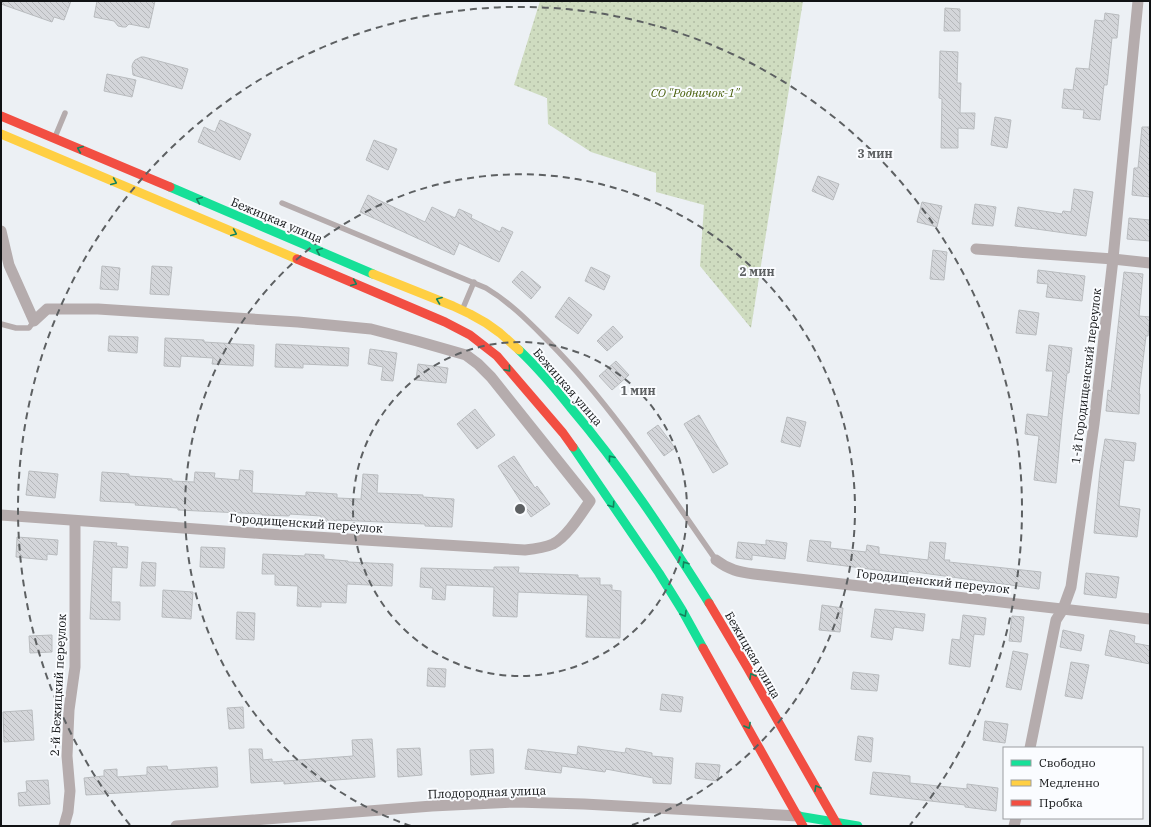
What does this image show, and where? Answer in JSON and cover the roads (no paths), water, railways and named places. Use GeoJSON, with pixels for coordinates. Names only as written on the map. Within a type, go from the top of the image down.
{"type":"FeatureCollection","features":[{"type":"Feature","properties":{"kind":"main road","name":"Бежицкая улица"},"geometry":{"type":"LineString","coordinates":[[1,116],[378,276],[462,309],[487,323],[516,346],[538,368],[622,472],[664,532],[711,605],[837,824]]}},
{"type":"Feature","properties":{"kind":"main road"},"geometry":{"type":"LineString","coordinates":[[1,134],[445,322],[470,335],[497,356],[563,433],[659,573],[737,705],[800,821],[858,826]]}},
{"type":"Feature","properties":{"kind":"street","name":"1-й Городищенский переулок"},"geometry":{"type":"LineString","coordinates":[[1030,747],[1056,620],[1063,609],[1071,587],[1094,424],[1113,259],[1138,1]]}},
{"type":"Feature","properties":{"kind":"street"},"geometry":{"type":"LineString","coordinates":[[1,231],[9,265],[34,321]]}},
{"type":"Feature","properties":{"kind":"street"},"geometry":{"type":"LineString","coordinates":[[976,249],[1150,263]]}},
{"type":"Feature","properties":{"kind":"street","name":"Городищенский переулок"},"geometry":{"type":"LineString","coordinates":[[1,515],[267,534],[525,550],[539,548],[554,543],[569,530],[590,501],[491,377],[478,364],[466,356],[372,329],[298,322],[90,309],[46,309],[34,321]]}},
{"type":"Feature","properties":{"kind":"street","name":"2-й Бежицкий переулок"},"geometry":{"type":"LineString","coordinates":[[64,826],[68,812],[70,791],[67,756],[69,710],[75,667],[75,520]]}},
{"type":"Feature","properties":{"kind":"street","name":"Городищенский переулок"},"geometry":{"type":"LineString","coordinates":[[716,560],[724,566],[737,572],[1150,618]]}},
{"type":"Feature","properties":{"kind":"street","name":"Плодородная улица"},"geometry":{"type":"LineString","coordinates":[[176,826],[432,806],[515,802],[584,804],[800,821]]}},
{"type":"Feature","properties":{"kind":"lane"},"geometry":{"type":"LineString","coordinates":[[55,138],[65,113]]}},
{"type":"Feature","properties":{"kind":"lane"},"geometry":{"type":"LineString","coordinates":[[282,204],[474,282],[495,293],[522,314],[564,357],[595,392],[716,560]]}},
{"type":"Feature","properties":{"kind":"lane"},"geometry":{"type":"LineString","coordinates":[[462,309],[474,282]]}},
{"type":"Feature","properties":{"kind":"lane"},"geometry":{"type":"LineString","coordinates":[[1,324],[16,328],[29,328],[34,321]]}},
{"type":"Feature","properties":{"kind":"park label","name":"СО \"Родничок-1\""},"geometry":{"type":"Point","coordinates":[695,92]}}]}
